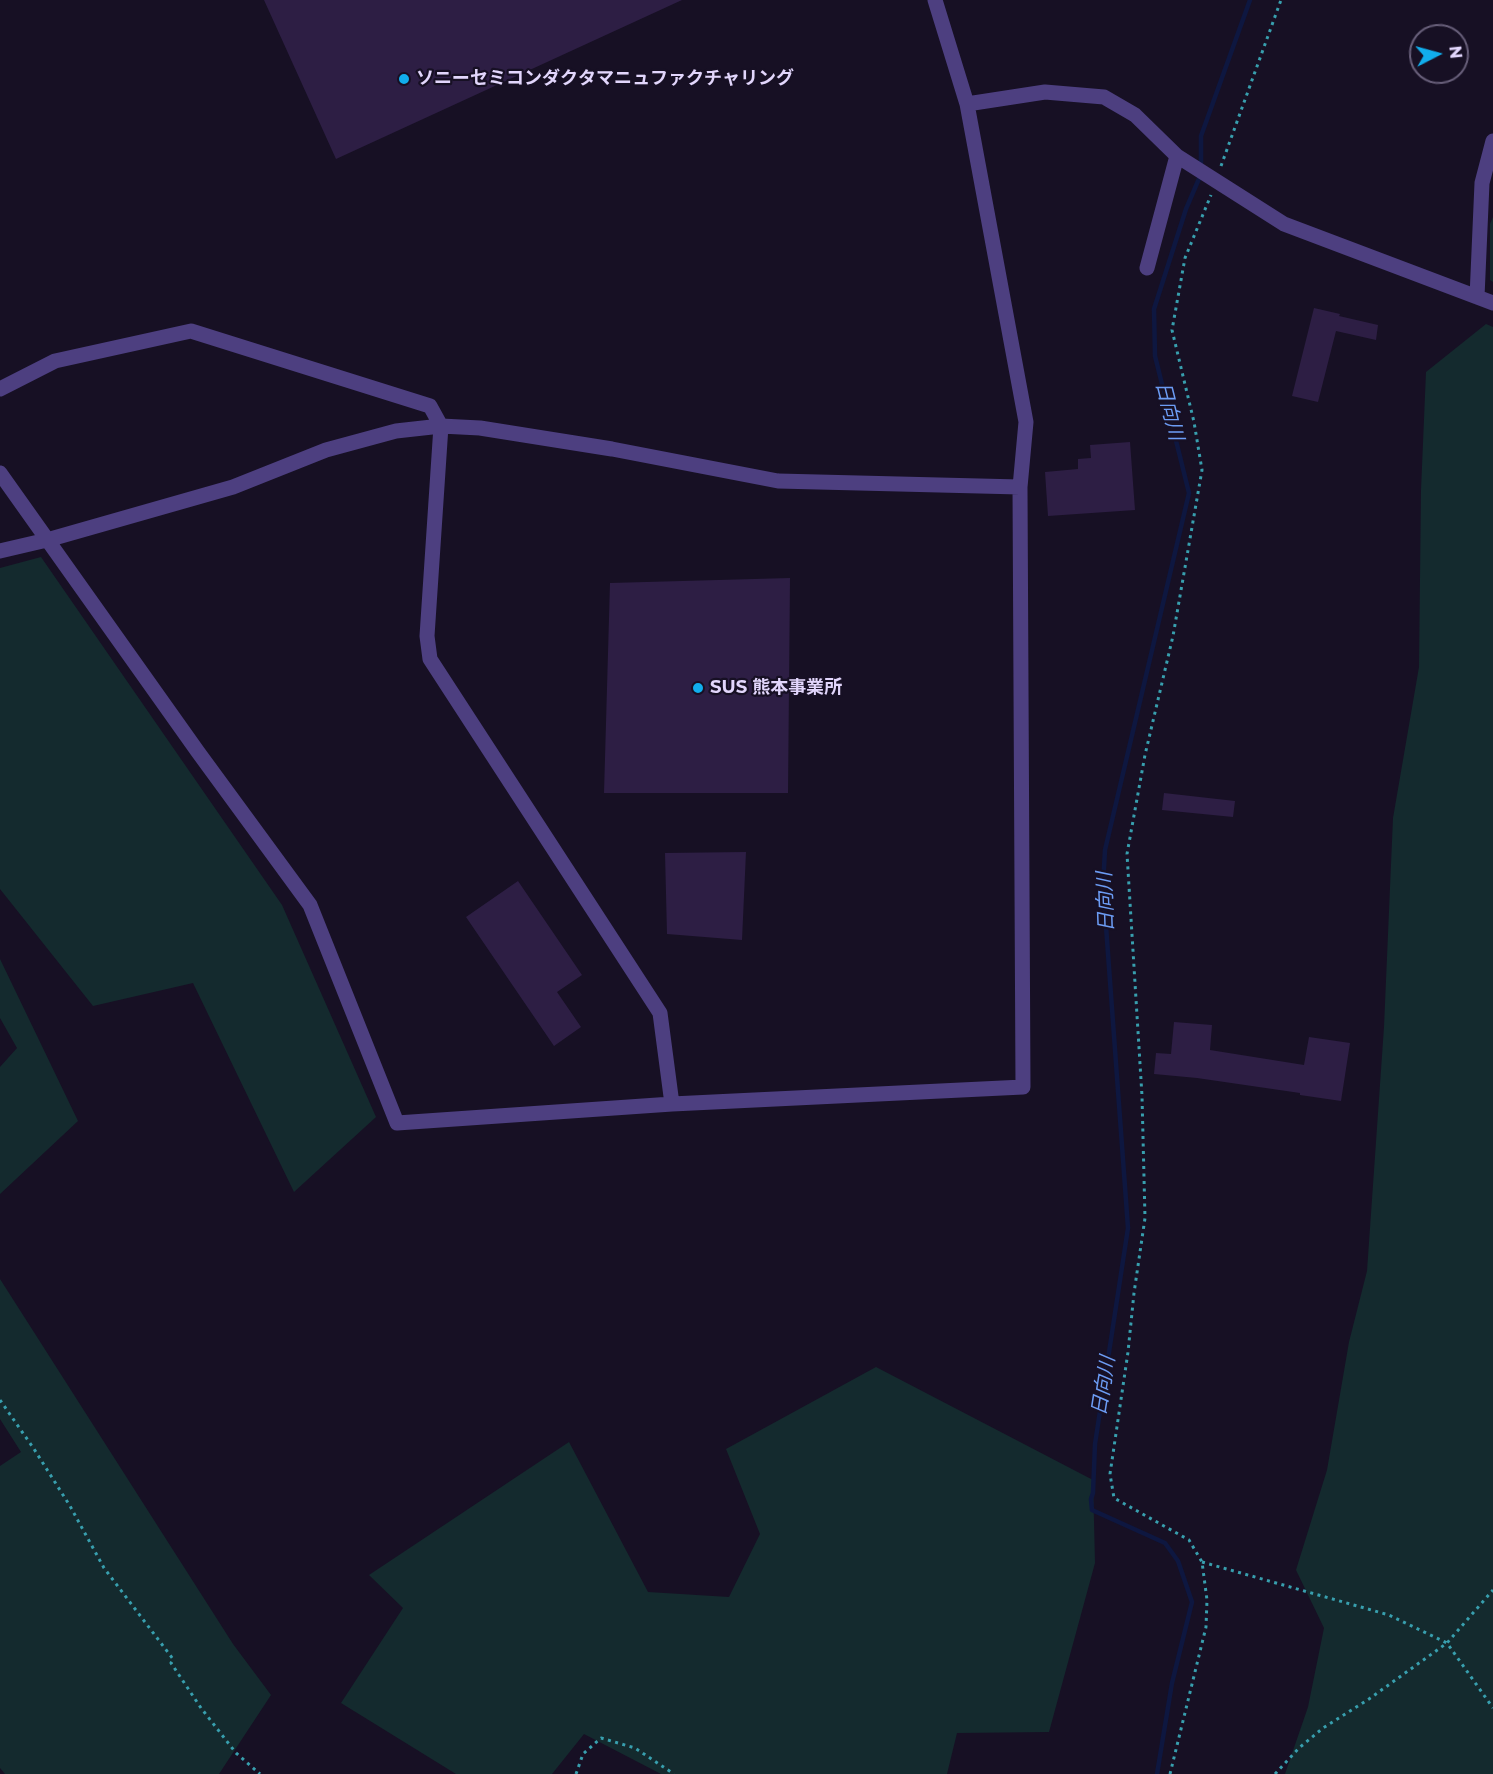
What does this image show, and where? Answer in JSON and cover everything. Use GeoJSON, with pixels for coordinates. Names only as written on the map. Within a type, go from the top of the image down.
{"type":"FeatureCollection","features":[{"type":"Feature","properties":{"kind":"street"},"geometry":{"type":"LineString","coordinates":[[0,473],[310,905],[396,1123],[672,1104],[1023,1087],[1020,487],[1026,422],[967,104],[935,0]]}},
{"type":"Feature","properties":{"kind":"street"},"geometry":{"type":"LineString","coordinates":[[967,104],[1045,92],[1104,97],[1135,115],[1177,156],[1284,224],[1493,303]]}},
{"type":"Feature","properties":{"kind":"street"},"geometry":{"type":"LineString","coordinates":[[1477,297],[1482,183],[1493,141]]}},
{"type":"Feature","properties":{"kind":"street"},"geometry":{"type":"LineString","coordinates":[[1147,268],[1177,156]]}},
{"type":"Feature","properties":{"kind":"street"},"geometry":{"type":"LineString","coordinates":[[0,389],[55,361],[191,331],[430,406],[441,426],[427,636],[429,659],[660,1013],[672,1104]]}},
{"type":"Feature","properties":{"kind":"street"},"geometry":{"type":"LineString","coordinates":[[0,551],[47,540],[232,487],[326,450],[396,431],[441,426],[480,428],[612,449],[778,481],[1020,487]]}},
{"type":"Feature","properties":{"kind":"path"},"geometry":{"type":"LineString","coordinates":[[1170,1774],[1206,1628],[1207,1600],[1202,1562],[1189,1540],[1114,1498],[1110,1474],[1145,1218],[1142,1096],[1127,854],[1145,755],[1173,636],[1202,470],[1194,422],[1172,330],[1185,258],[1216,181],[1281,0]]}},
{"type":"Feature","properties":{"kind":"path"},"geometry":{"type":"LineString","coordinates":[[0,1400],[64,1496],[104,1568],[173,1659],[171,1663],[201,1708],[236,1753],[260,1774]]}},
{"type":"Feature","properties":{"kind":"path"},"geometry":{"type":"LineString","coordinates":[[1202,1562],[1389,1615],[1447,1643],[1493,1708]]}},
{"type":"Feature","properties":{"kind":"path"},"geometry":{"type":"LineString","coordinates":[[1275,1774],[1299,1748],[1323,1728],[1369,1699],[1447,1643],[1493,1590]]}},
{"type":"Feature","properties":{"kind":"path"},"geometry":{"type":"LineString","coordinates":[[576,1774],[583,1754],[601,1738],[635,1748],[674,1774]]}},
{"type":"Feature","properties":{"kind":"green space"},"geometry":{"type":"Polygon","coordinates":[[[1493,217],[1493,282],[1490,280],[1490,224],[1493,217]]]}},
{"type":"Feature","properties":{"kind":"green space"},"geometry":{"type":"Polygon","coordinates":[[[1486,324],[1493,327],[1493,1774],[1285,1774],[1308,1707],[1324,1628],[1296,1570],[1327,1470],[1349,1342],[1367,1271],[1384,1027],[1393,818],[1419,667],[1421,490],[1426,372],[1486,324]]]}},
{"type":"Feature","properties":{"kind":"green space"},"geometry":{"type":"Polygon","coordinates":[[[41,557],[282,905],[376,1117],[294,1192],[193,983],[93,1006],[0,889],[0,568],[41,557]]]}},
{"type":"Feature","properties":{"kind":"green space"},"geometry":{"type":"Polygon","coordinates":[[[0,959],[78,1121],[0,1194],[0,1067],[17,1048],[0,1018],[0,959]]]}},
{"type":"Feature","properties":{"kind":"green space"},"geometry":{"type":"Polygon","coordinates":[[[0,1279],[233,1644],[271,1695],[219,1774],[5,1774],[0,1768],[0,1466],[21,1452],[0,1419],[0,1279]]]}},
{"type":"Feature","properties":{"kind":"green space"},"geometry":{"type":"Polygon","coordinates":[[[876,1367],[1093,1480],[1095,1563],[1049,1732],[957,1733],[947,1774],[661,1774],[584,1734],[552,1774],[456,1774],[341,1703],[403,1608],[369,1575],[569,1442],[648,1592],[729,1597],[760,1534],[726,1449],[876,1367]]]}},
{"type":"Feature","properties":{"kind":"building","name":"ソニーセミコンダクタマニュファクチャリング"},"geometry":{"type":"Polygon","coordinates":[[[264,0],[682,0],[336,159],[264,0]]]}},
{"type":"Feature","properties":{"kind":"building"},"geometry":{"type":"Polygon","coordinates":[[[1314,308],[1378,325],[1376,340],[1336,331],[1318,402],[1292,396],[1314,308]]]}},
{"type":"Feature","properties":{"kind":"building"},"geometry":{"type":"Polygon","coordinates":[[[1130,442],[1135,510],[1048,516],[1045,472],[1078,469],[1078,459],[1091,458],[1090,445],[1130,442]]]}},
{"type":"Feature","properties":{"kind":"building","name":"SUS 熊本事業所"},"geometry":{"type":"Polygon","coordinates":[[[790,578],[788,793],[604,793],[610,583],[790,578]]]}},
{"type":"Feature","properties":{"kind":"building"},"geometry":{"type":"Polygon","coordinates":[[[1164,793],[1235,801],[1233,817],[1162,810],[1164,793]]]}},
{"type":"Feature","properties":{"kind":"building"},"geometry":{"type":"Polygon","coordinates":[[[746,852],[742,940],[667,934],[665,853],[746,852]]]}},
{"type":"Feature","properties":{"kind":"building"},"geometry":{"type":"Polygon","coordinates":[[[518,881],[582,975],[557,992],[581,1027],[554,1046],[466,917],[518,881]]]}},
{"type":"Feature","properties":{"kind":"building"},"geometry":{"type":"Polygon","coordinates":[[[1174,1022],[1212,1025],[1210,1050],[1304,1065],[1309,1037],[1350,1043],[1341,1101],[1197,1078],[1154,1074],[1156,1053],[1171,1054],[1174,1022]]]}},
{"type":"Feature","properties":{"kind":"waterway","name":"日向川"},"geometry":{"type":"LineString","coordinates":[[1201,166],[1201,136],[1250,0]]}},
{"type":"Feature","properties":{"kind":"waterway","name":"日向川"},"geometry":{"type":"LineString","coordinates":[[1157,1774],[1172,1683],[1192,1602],[1178,1561],[1165,1543],[1092,1510],[1091,1499],[1095,1444],[1128,1228],[1103,885],[1105,850],[1189,493],[1155,356],[1154,309],[1186,209],[1201,174]]}},
{"type":"Feature","properties":{"kind":"place","name":"ソニーセミコンダクタマニュファクチャリング"},"geometry":{"type":"Point","coordinates":[404,79]}},
{"type":"Feature","properties":{"kind":"place","name":"SUS 熊本事業所"},"geometry":{"type":"Point","coordinates":[698,688]}}]}
